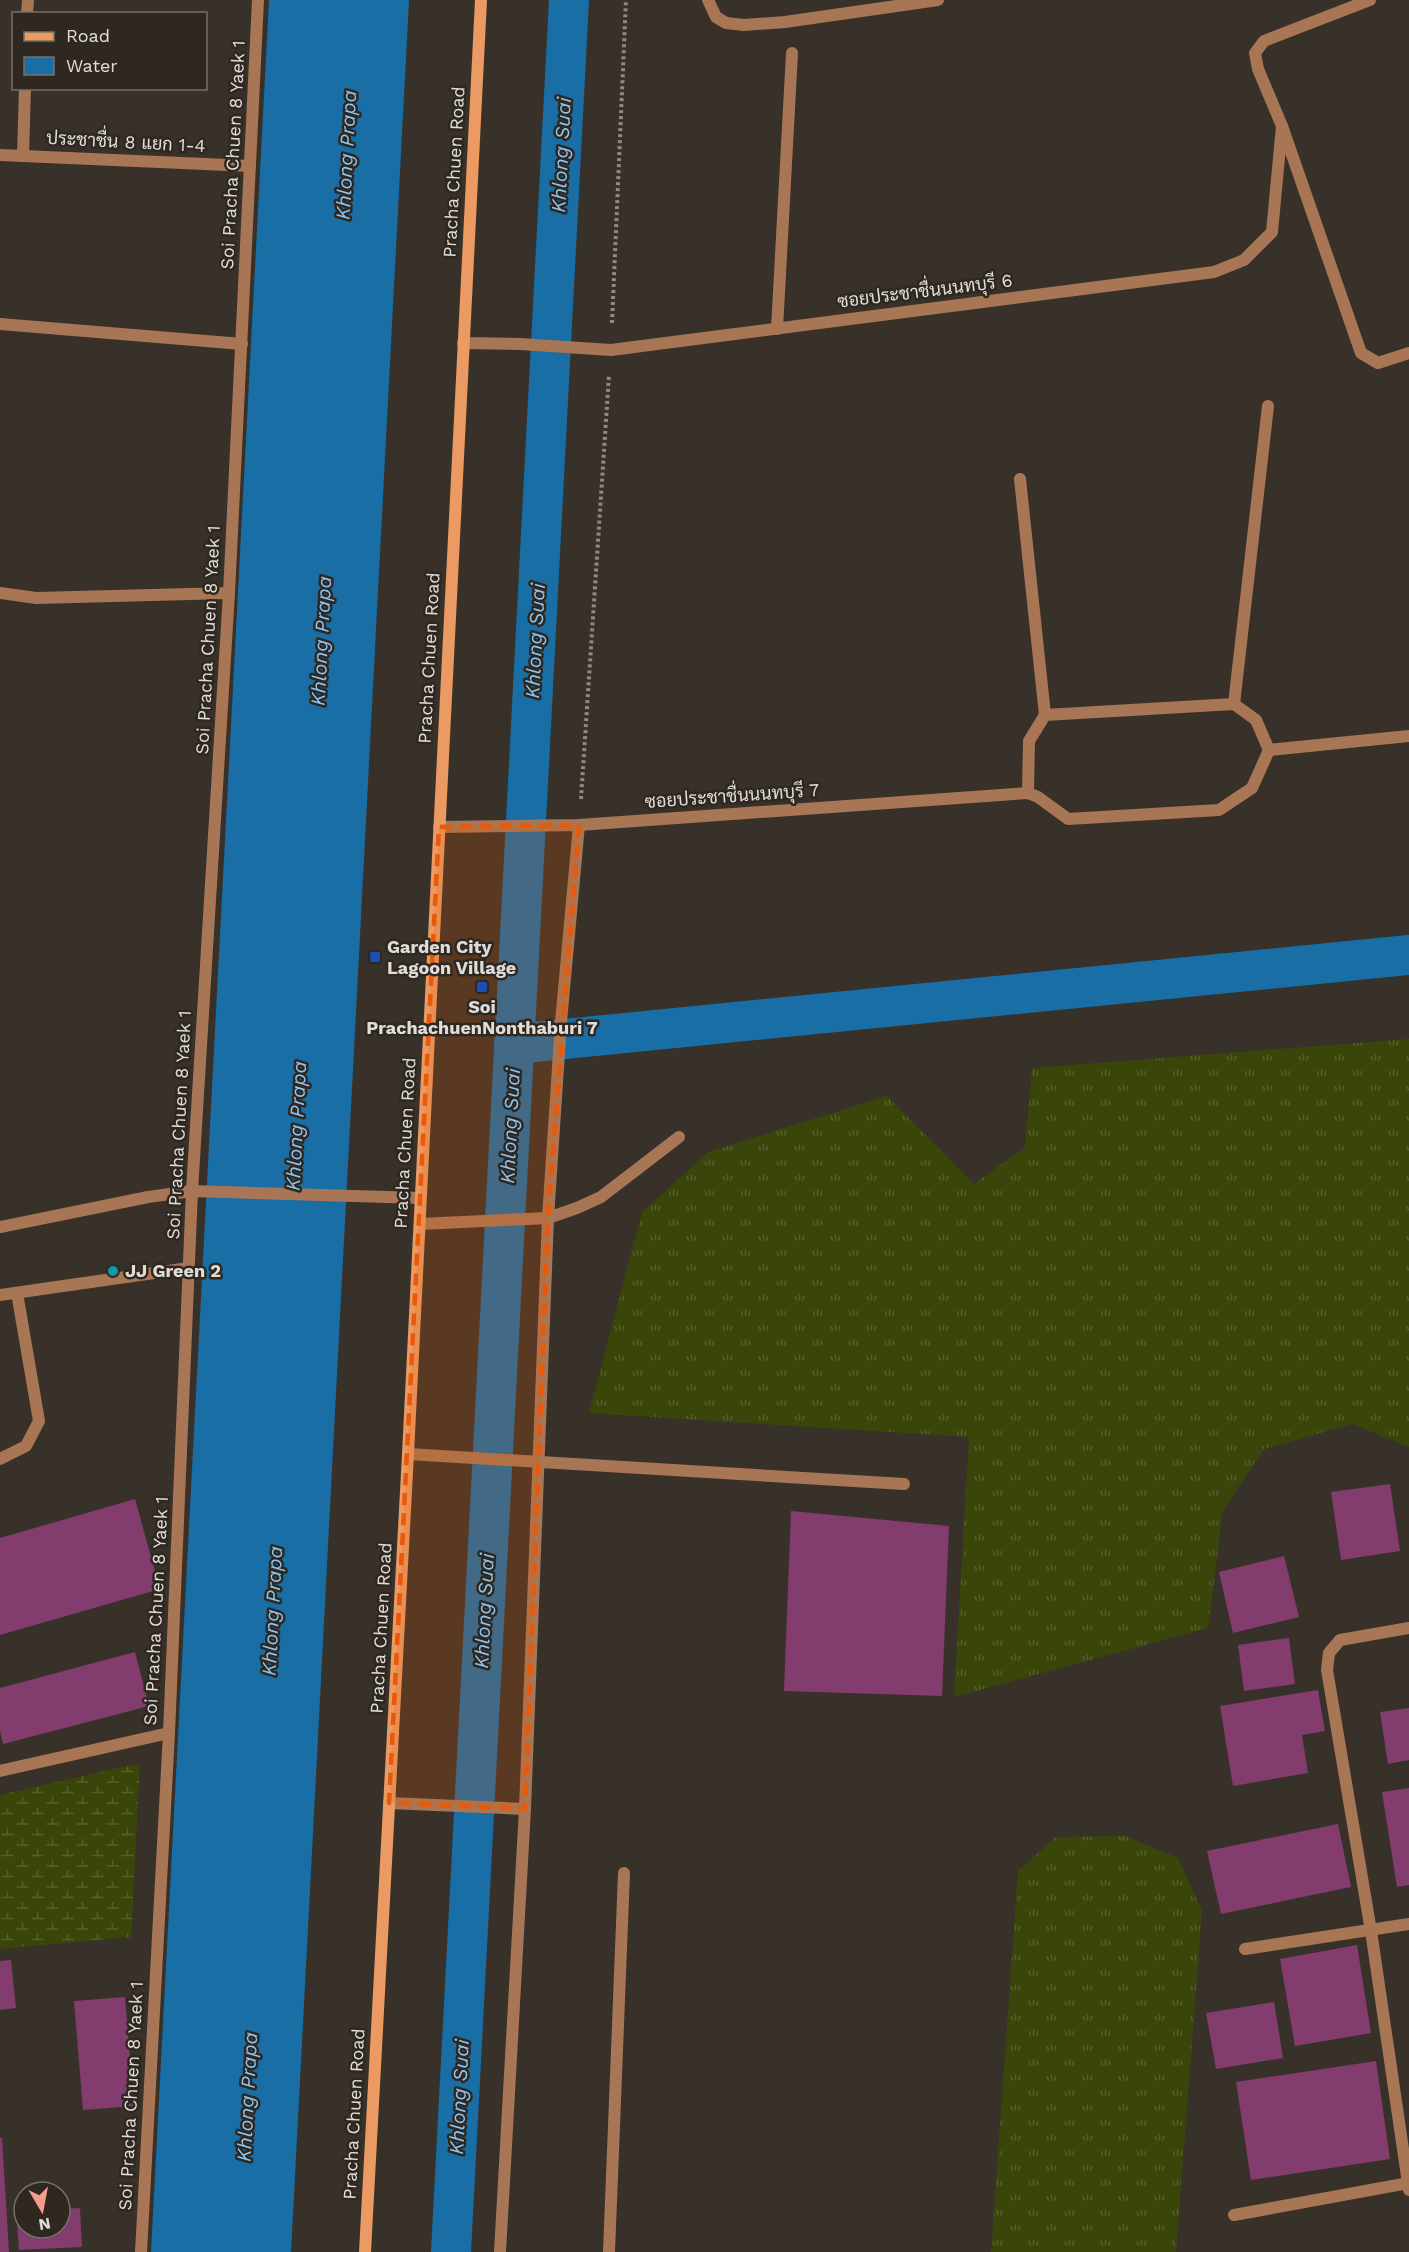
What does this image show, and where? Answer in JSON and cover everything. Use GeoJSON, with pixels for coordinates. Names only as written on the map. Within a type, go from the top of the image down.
{"type":"FeatureCollection","features":[{"type":"Feature","properties":{"kind":"main road","name":"Pracha Chuen Road"},"geometry":{"type":"LineString","coordinates":[[364,2252],[420,1224],[481,0]]}},
{"type":"Feature","properties":{"kind":"street","name":"Soi Pracha Chuen 8 Yaek 1"},"geometry":{"type":"LineString","coordinates":[[141,2252],[169,1733],[189,1268],[196,1191],[229,593],[258,0]]}},
{"type":"Feature","properties":{"kind":"street"},"geometry":{"type":"LineString","coordinates":[[708,0],[716,17],[726,23],[744,25],[785,22],[938,0]]}},
{"type":"Feature","properties":{"kind":"street"},"geometry":{"type":"LineString","coordinates":[[1370,0],[1264,41],[1256,53],[1258,69],[1282,126],[1361,353],[1378,363],[1409,353]]}},
{"type":"Feature","properties":{"kind":"street"},"geometry":{"type":"LineString","coordinates":[[777,329],[792,53]]}},
{"type":"Feature","properties":{"kind":"street"},"geometry":{"type":"LineString","coordinates":[[23,156],[25,90]]}},
{"type":"Feature","properties":{"kind":"street","name":"ซอยประชาชื่นนนทบุรี 6"},"geometry":{"type":"LineString","coordinates":[[463,343],[611,350],[1214,272],[1244,260],[1272,232],[1282,126]]}},
{"type":"Feature","properties":{"kind":"street","name":"ประชาชื่น 8 แยก 1-4"},"geometry":{"type":"LineString","coordinates":[[0,155],[250,166]]}},
{"type":"Feature","properties":{"kind":"street"},"geometry":{"type":"LineString","coordinates":[[0,324],[242,344]]}},
{"type":"Feature","properties":{"kind":"street"},"geometry":{"type":"LineString","coordinates":[[1234,704],[1268,406]]}},
{"type":"Feature","properties":{"kind":"street"},"geometry":{"type":"LineString","coordinates":[[1020,479],[1045,715],[1029,741],[1028,794],[1038,797],[1068,819],[1220,810],[1252,788],[1269,750],[1256,720],[1234,704],[1045,715]]}},
{"type":"Feature","properties":{"kind":"street"},"geometry":{"type":"LineString","coordinates":[[0,593],[36,598],[229,593]]}},
{"type":"Feature","properties":{"kind":"street"},"geometry":{"type":"LineString","coordinates":[[1269,750],[1409,736]]}},
{"type":"Feature","properties":{"kind":"street","name":"ซอยประชาชื่นนนทบุรี 7"},"geometry":{"type":"LineString","coordinates":[[439,827],[579,825],[1028,794]]}},
{"type":"Feature","properties":{"kind":"street"},"geometry":{"type":"LineString","coordinates":[[500,2252],[525,1809],[548,1218],[561,1022],[579,825]]}},
{"type":"Feature","properties":{"kind":"street"},"geometry":{"type":"LineString","coordinates":[[420,1224],[533,1220],[548,1218],[578,1208],[601,1197],[679,1137]]}},
{"type":"Feature","properties":{"kind":"street"},"geometry":{"type":"LineString","coordinates":[[0,1227],[148,1197],[196,1191],[420,1198]]}},
{"type":"Feature","properties":{"kind":"street"},"geometry":{"type":"LineString","coordinates":[[0,1295],[189,1268]]}},
{"type":"Feature","properties":{"kind":"street"},"geometry":{"type":"LineString","coordinates":[[0,1459],[26,1446],[39,1421],[16,1293]]}},
{"type":"Feature","properties":{"kind":"street"},"geometry":{"type":"LineString","coordinates":[[408,1454],[904,1484]]}},
{"type":"Feature","properties":{"kind":"street"},"geometry":{"type":"LineString","coordinates":[[1234,2215],[1409,2186],[1371,1931],[1327,1670],[1329,1653],[1340,1640],[1409,1628]]}},
{"type":"Feature","properties":{"kind":"street"},"geometry":{"type":"LineString","coordinates":[[0,1770],[169,1733]]}},
{"type":"Feature","properties":{"kind":"street"},"geometry":{"type":"LineString","coordinates":[[389,1803],[525,1809]]}},
{"type":"Feature","properties":{"kind":"street"},"geometry":{"type":"LineString","coordinates":[[609,2252],[624,1873]]}},
{"type":"Feature","properties":{"kind":"street"},"geometry":{"type":"LineString","coordinates":[[1245,1949],[1409,1924]]}},
{"type":"Feature","properties":{"kind":"path"},"geometry":{"type":"LineString","coordinates":[[579,825],[611,350],[626,0]]}},
{"type":"Feature","properties":{"kind":"highlighted area"},"geometry":{"type":"Polygon","coordinates":[[[579,825],[548,1218],[525,1809],[389,1803],[439,827],[579,825]]]}},
{"type":"Feature","properties":{"kind":"green space"},"geometry":{"type":"Polygon","coordinates":[[[1409,1039],[1409,1447],[1352,1424],[1264,1449],[1223,1511],[1208,1628],[954,1697],[969,1437],[589,1413],[642,1212],[708,1152],[887,1096],[974,1184],[1025,1147],[1032,1068],[1409,1039]]]}},
{"type":"Feature","properties":{"kind":"green space"},"geometry":{"type":"Polygon","coordinates":[[[140,1763],[131,1937],[0,1949],[0,1795],[140,1763]]]}},
{"type":"Feature","properties":{"kind":"green space"},"geometry":{"type":"Polygon","coordinates":[[[1125,1836],[1178,1858],[1202,1911],[1176,2252],[991,2252],[1018,1871],[1056,1837],[1125,1836]]]}},
{"type":"Feature","properties":{"kind":"water","name":"Khlong Prapa"},"geometry":{"type":"Polygon","coordinates":[[[269,0],[409,0],[291,2252],[151,2252],[269,0]]]}},
{"type":"Feature","properties":{"kind":"building"},"geometry":{"type":"Polygon","coordinates":[[[1390,1484],[1400,1551],[1341,1560],[1331,1492],[1390,1484]]]}},
{"type":"Feature","properties":{"kind":"building"},"geometry":{"type":"Polygon","coordinates":[[[135,1499],[160,1589],[0,1635],[0,1538],[135,1499]]]}},
{"type":"Feature","properties":{"kind":"building"},"geometry":{"type":"Polygon","coordinates":[[[791,1511],[949,1526],[942,1696],[784,1691],[791,1511]]]}},
{"type":"Feature","properties":{"kind":"building"},"geometry":{"type":"Polygon","coordinates":[[[1284,1556],[1299,1617],[1233,1633],[1219,1572],[1284,1556]]]}},
{"type":"Feature","properties":{"kind":"building"},"geometry":{"type":"Polygon","coordinates":[[[1289,1638],[1295,1684],[1244,1691],[1238,1645],[1289,1638]]]}},
{"type":"Feature","properties":{"kind":"building"},"geometry":{"type":"Polygon","coordinates":[[[135,1652],[149,1706],[3,1744],[0,1731],[0,1688],[135,1652]]]}},
{"type":"Feature","properties":{"kind":"building"},"geometry":{"type":"Polygon","coordinates":[[[1318,1690],[1325,1731],[1302,1735],[1308,1773],[1233,1786],[1220,1706],[1318,1690]]]}},
{"type":"Feature","properties":{"kind":"building"},"geometry":{"type":"Polygon","coordinates":[[[1409,1708],[1409,1760],[1388,1764],[1380,1712],[1409,1708]]]}},
{"type":"Feature","properties":{"kind":"building"},"geometry":{"type":"Polygon","coordinates":[[[1409,1788],[1409,1885],[1397,1887],[1382,1792],[1409,1788]]]}},
{"type":"Feature","properties":{"kind":"building"},"geometry":{"type":"Polygon","coordinates":[[[1338,1824],[1351,1887],[1221,1914],[1207,1851],[1338,1824]]]}},
{"type":"Feature","properties":{"kind":"building"},"geometry":{"type":"Polygon","coordinates":[[[1357,1945],[1371,2033],[1295,2046],[1280,1959],[1357,1945]]]}},
{"type":"Feature","properties":{"kind":"building"},"geometry":{"type":"Polygon","coordinates":[[[11,1960],[16,2008],[0,2010],[0,1961],[11,1960]]]}},
{"type":"Feature","properties":{"kind":"building"},"geometry":{"type":"Polygon","coordinates":[[[125,1997],[134,2106],[83,2110],[74,2001],[125,1997]]]}},
{"type":"Feature","properties":{"kind":"building"},"geometry":{"type":"Polygon","coordinates":[[[1274,2002],[1283,2058],[1216,2069],[1206,2013],[1274,2002]]]}},
{"type":"Feature","properties":{"kind":"building"},"geometry":{"type":"Polygon","coordinates":[[[1376,2061],[1390,2159],[1251,2180],[1236,2082],[1376,2061]]]}},
{"type":"Feature","properties":{"kind":"building"},"geometry":{"type":"Polygon","coordinates":[[[0,2138],[2,2138],[9,2252],[0,2252],[0,2138]]]}},
{"type":"Feature","properties":{"kind":"building"},"geometry":{"type":"Polygon","coordinates":[[[72,2208],[80,2208],[82,2247],[19,2250],[18,2240],[72,2240],[72,2208]]]}},
{"type":"Feature","properties":{"kind":"waterway","name":"Khlong Suai"},"geometry":{"type":"LineString","coordinates":[[451,2252],[569,0]]}},
{"type":"Feature","properties":{"kind":"waterway"},"geometry":{"type":"LineString","coordinates":[[514,1044],[1409,955]]}},
{"type":"Feature","properties":{"kind":"place","name":"Garden City Lagoon Village"},"geometry":{"type":"Point","coordinates":[375,957]}},
{"type":"Feature","properties":{"kind":"place","name":"Soi PrachachuenNonthaburi 7"},"geometry":{"type":"Point","coordinates":[482,987]}},
{"type":"Feature","properties":{"kind":"place","name":"JJ Green 2"},"geometry":{"type":"Point","coordinates":[113,1271]}}]}
